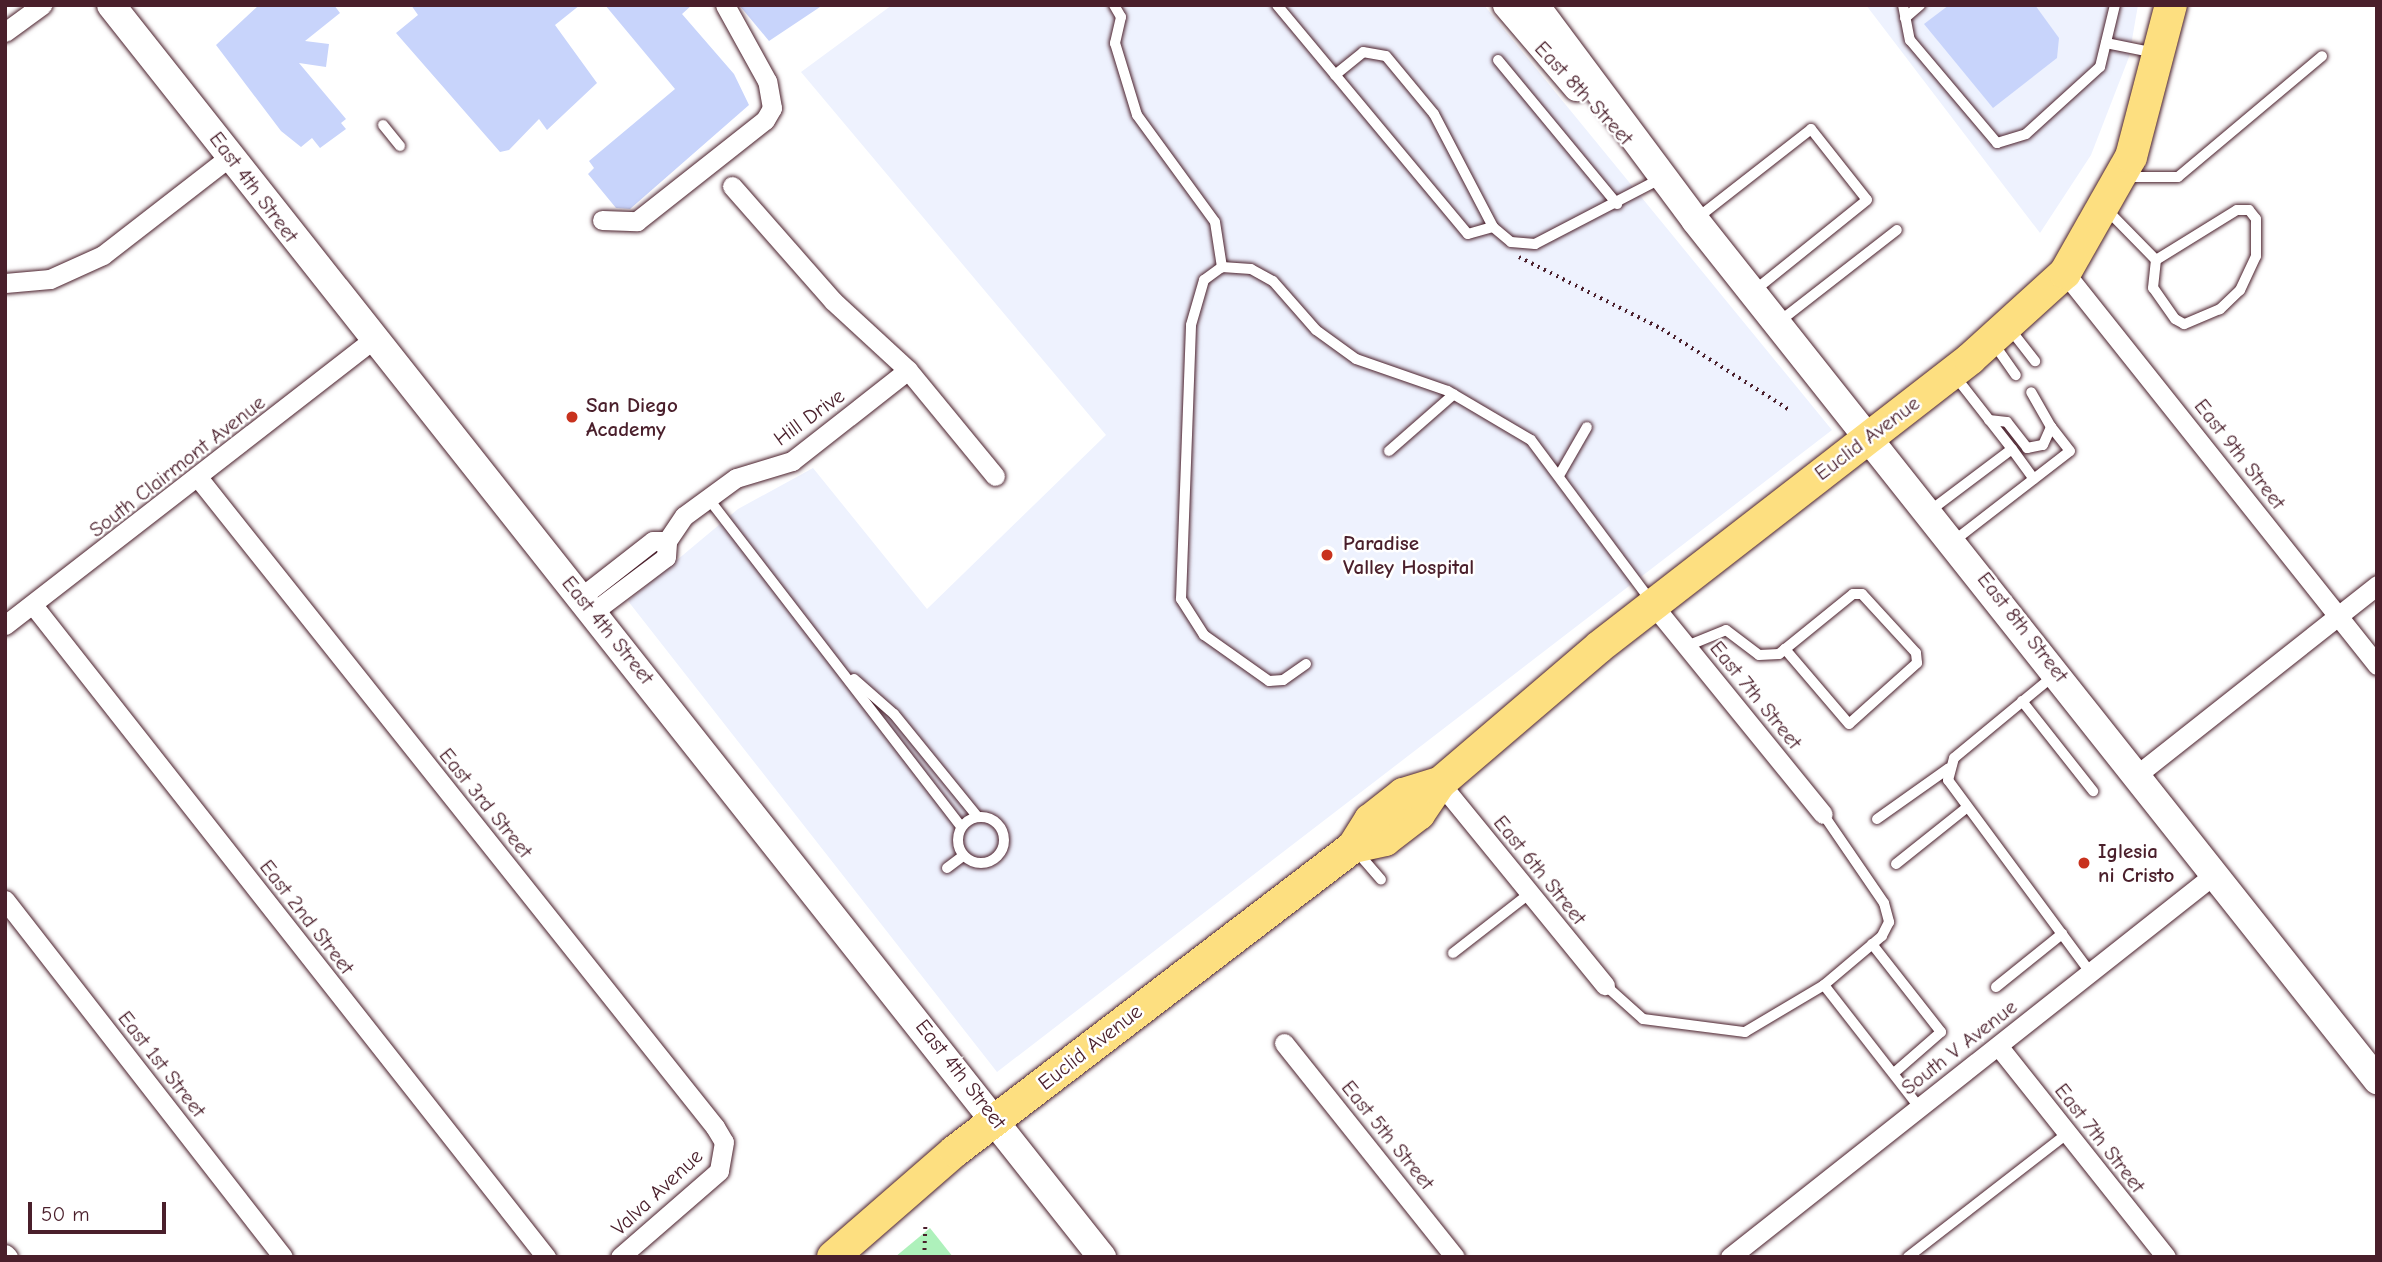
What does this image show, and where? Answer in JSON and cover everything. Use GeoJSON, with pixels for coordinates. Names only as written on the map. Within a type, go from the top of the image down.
{"type":"FeatureCollection","features":[{"type":"Feature","properties":{"kind":"main road","name":"East 4th Street"},"geometry":{"type":"LineString","coordinates":[[111,5],[232,155],[374,339],[998,1120],[1102,1257]]}},
{"type":"Feature","properties":{"kind":"main road","name":"East 8th Street"},"geometry":{"type":"LineString","coordinates":[[1507,5],[1663,178]]}},
{"type":"Feature","properties":{"kind":"main road","name":"Euclid Avenue"},"geometry":{"type":"LineString","coordinates":[[833,1257],[998,1120],[1353,847],[1370,820],[1411,789],[1440,783],[1653,604],[1953,372],[2065,273],[2107,210],[2122,177],[2171,5]]}},
{"type":"Feature","properties":{"kind":"main road","name":"East 8th Street"},"geometry":{"type":"LineString","coordinates":[[1537,6],[1663,178],[1873,436],[2377,1080]]}},
{"type":"Feature","properties":{"kind":"street"},"geometry":{"type":"LineString","coordinates":[[5,32],[42,5]]}},
{"type":"Feature","properties":{"kind":"street"},"geometry":{"type":"LineString","coordinates":[[602,220],[637,221],[765,120],[772,107],[767,81],[725,5]]}},
{"type":"Feature","properties":{"kind":"street"},"geometry":{"type":"LineString","coordinates":[[5,283],[50,279],[103,255],[232,155]]}},
{"type":"Feature","properties":{"kind":"street"},"geometry":{"type":"LineString","coordinates":[[732,186],[833,301],[908,370],[995,476]]}},
{"type":"Feature","properties":{"kind":"street","name":"East 9th Street"},"geometry":{"type":"LineString","coordinates":[[2065,273],[2377,665]]}},
{"type":"Feature","properties":{"kind":"street","name":"South Clairmont Avenue"},"geometry":{"type":"LineString","coordinates":[[5,625],[200,480],[374,339]]}},
{"type":"Feature","properties":{"kind":"street","name":"Hill Drive"},"geometry":{"type":"LineString","coordinates":[[587,605],[666,557],[667,541],[684,516],[708,498],[736,478],[792,461],[908,370]]}},
{"type":"Feature","properties":{"kind":"street","name":"East 3rd Street"},"geometry":{"type":"LineString","coordinates":[[200,480],[715,1127],[724,1159]]}},
{"type":"Feature","properties":{"kind":"street"},"geometry":{"type":"LineString","coordinates":[[2138,774],[2377,585]]}},
{"type":"Feature","properties":{"kind":"street","name":"East 7th Street"},"geometry":{"type":"LineString","coordinates":[[1653,604],[1823,814]]}},
{"type":"Feature","properties":{"kind":"street","name":"East 2nd Street"},"geometry":{"type":"LineString","coordinates":[[33,605],[546,1257]]}},
{"type":"Feature","properties":{"kind":"street","name":"East 6th Street"},"geometry":{"type":"LineString","coordinates":[[1440,783],[1605,985]]}},
{"type":"Feature","properties":{"kind":"street","name":"South V Avenue"},"geometry":{"type":"LineString","coordinates":[[1730,1257],[2216,873]]}},
{"type":"Feature","properties":{"kind":"street","name":"East 1st Street"},"geometry":{"type":"LineString","coordinates":[[5,900],[283,1257]]}},
{"type":"Feature","properties":{"kind":"street","name":"East 5th Street"},"geometry":{"type":"LineString","coordinates":[[1284,1043],[1455,1257]]}},
{"type":"Feature","properties":{"kind":"street","name":"East 7th Street"},"geometry":{"type":"LineString","coordinates":[[1999,1046],[2166,1257]]}},
{"type":"Feature","properties":{"kind":"street","name":"Valva Avenue"},"geometry":{"type":"LineString","coordinates":[[620,1257],[719,1171],[724,1159]]}},
{"type":"Feature","properties":{"kind":"lane"},"geometry":{"type":"LineString","coordinates":[[1114,5],[1121,17],[1115,43],[1137,115],[1215,222],[1222,267]]}},
{"type":"Feature","properties":{"kind":"lane"},"geometry":{"type":"LineString","coordinates":[[1276,5],[1468,234],[1493,227]]}},
{"type":"Feature","properties":{"kind":"lane"},"geometry":{"type":"LineString","coordinates":[[1903,5],[1910,40],[1997,142],[2026,134],[2100,67],[2115,5]]}},
{"type":"Feature","properties":{"kind":"lane"},"geometry":{"type":"LineString","coordinates":[[1905,18],[1920,5]]}},
{"type":"Feature","properties":{"kind":"lane"},"geometry":{"type":"LineString","coordinates":[[2106,43],[2159,54]]}},
{"type":"Feature","properties":{"kind":"lane"},"geometry":{"type":"LineString","coordinates":[[1335,75],[1363,52],[1386,56],[1434,114],[1493,227],[1511,242],[1535,244],[1618,204],[1663,178]]}},
{"type":"Feature","properties":{"kind":"lane"},"geometry":{"type":"LineString","coordinates":[[2122,177],[2178,177],[2322,56]]}},
{"type":"Feature","properties":{"kind":"lane"},"geometry":{"type":"LineString","coordinates":[[1498,60],[1618,204]]}},
{"type":"Feature","properties":{"kind":"lane"},"geometry":{"type":"LineString","coordinates":[[383,125],[400,146]]}},
{"type":"Feature","properties":{"kind":"lane"},"geometry":{"type":"LineString","coordinates":[[1696,220],[1811,129],[1867,200],[1754,290]]}},
{"type":"Feature","properties":{"kind":"lane"},"geometry":{"type":"LineString","coordinates":[[2107,210],[2156,260]]}},
{"type":"Feature","properties":{"kind":"lane"},"geometry":{"type":"LineString","coordinates":[[2237,210],[2249,210],[2256,219],[2256,256],[2240,290],[2220,309],[2183,324],[2175,319],[2153,288],[2156,260],[2237,210]]}},
{"type":"Feature","properties":{"kind":"lane"},"geometry":{"type":"LineString","coordinates":[[1780,322],[1897,230]]}},
{"type":"Feature","properties":{"kind":"lane"},"geometry":{"type":"LineString","coordinates":[[1306,664],[1283,680],[1269,681],[1204,635],[1181,599],[1191,325],[1204,280],[1222,267],[1251,269],[1273,281],[1316,330],[1356,359],[1454,394],[1531,440],[1560,474],[1653,604]]}},
{"type":"Feature","properties":{"kind":"lane"},"geometry":{"type":"LineString","coordinates":[[2000,333],[2035,360]]}},
{"type":"Feature","properties":{"kind":"lane"},"geometry":{"type":"LineString","coordinates":[[2000,333],[2016,374]]}},
{"type":"Feature","properties":{"kind":"lane"},"geometry":{"type":"LineString","coordinates":[[1953,372],[2034,479]]}},
{"type":"Feature","properties":{"kind":"lane"},"geometry":{"type":"LineString","coordinates":[[1955,540],[2070,451],[2051,427],[2031,392]]}},
{"type":"Feature","properties":{"kind":"lane"},"geometry":{"type":"LineString","coordinates":[[1389,451],[1454,394]]}},
{"type":"Feature","properties":{"kind":"lane"},"geometry":{"type":"LineString","coordinates":[[1989,420],[2007,422],[2034,449],[2050,437],[2051,427]]}},
{"type":"Feature","properties":{"kind":"lane"},"geometry":{"type":"LineString","coordinates":[[1560,474],[1587,426]]}},
{"type":"Feature","properties":{"kind":"lane"},"geometry":{"type":"LineString","coordinates":[[1931,510],[2012,449]]}},
{"type":"Feature","properties":{"kind":"lane"},"geometry":{"type":"LineString","coordinates":[[708,498],[845,671],[961,827],[963,856]]}},
{"type":"Feature","properties":{"kind":"lane"},"geometry":{"type":"LineString","coordinates":[[1687,646],[1726,630],[1759,655],[1785,649],[1862,594],[1916,653],[1917,663],[1849,724],[1785,649]]}},
{"type":"Feature","properties":{"kind":"lane"},"geometry":{"type":"LineString","coordinates":[[845,671],[894,714],[977,816],[997,823],[1004,845],[990,862],[963,856],[947,868]]}},
{"type":"Feature","properties":{"kind":"lane"},"geometry":{"type":"LineString","coordinates":[[1877,819],[1949,768],[2058,672]]}},
{"type":"Feature","properties":{"kind":"lane"},"geometry":{"type":"LineString","coordinates":[[2022,701],[2093,791]]}},
{"type":"Feature","properties":{"kind":"lane"},"geometry":{"type":"LineString","coordinates":[[1949,768],[1952,793],[2091,973]]}},
{"type":"Feature","properties":{"kind":"lane"},"geometry":{"type":"LineString","coordinates":[[1896,864],[1965,809]]}},
{"type":"Feature","properties":{"kind":"lane"},"geometry":{"type":"LineString","coordinates":[[1605,985],[1643,1019],[1745,1032],[1824,985],[1872,944],[1889,922],[1884,903],[1823,814]]}},
{"type":"Feature","properties":{"kind":"lane"},"geometry":{"type":"LineString","coordinates":[[961,827],[977,816]]}},
{"type":"Feature","properties":{"kind":"lane"},"geometry":{"type":"LineString","coordinates":[[1353,847],[1381,879]]}},
{"type":"Feature","properties":{"kind":"lane"},"geometry":{"type":"LineString","coordinates":[[1453,953],[1530,893]]}},
{"type":"Feature","properties":{"kind":"lane"},"geometry":{"type":"LineString","coordinates":[[1996,987],[2062,934]]}},
{"type":"Feature","properties":{"kind":"lane"},"geometry":{"type":"LineString","coordinates":[[1872,944],[1941,1032],[1894,1073]]}},
{"type":"Feature","properties":{"kind":"lane"},"geometry":{"type":"LineString","coordinates":[[1824,985],[1919,1107]]}},
{"type":"Feature","properties":{"kind":"lane"},"geometry":{"type":"LineString","coordinates":[[1908,1257],[2068,1133]]}},
{"type":"Feature","properties":{"kind":"path"},"geometry":{"type":"LineString","coordinates":[[1516,256],[1662,329],[1791,411]]}},
{"type":"Feature","properties":{"kind":"path"},"geometry":{"type":"LineString","coordinates":[[925,1223],[925,1257]]}},
{"type":"Feature","properties":{"kind":"shaded area","name":"Paradise Valley Hospital"},"geometry":{"type":"Polygon","coordinates":[[[892,5],[1484,5],[1832,430],[997,1072],[628,601],[738,509],[813,468],[927,609],[1106,435],[801,72],[892,5]]]}},
{"type":"Feature","properties":{"kind":"shaded area"},"geometry":{"type":"Polygon","coordinates":[[[1866,5],[2138,5],[2129,57],[2091,155],[2040,233],[1866,5]]]}},
{"type":"Feature","properties":{"kind":"green space"},"geometry":{"type":"Polygon","coordinates":[[[930,1228],[953,1257],[895,1257],[930,1228]]]}},
{"type":"Feature","properties":{"kind":"building"},"geometry":{"type":"Polygon","coordinates":[[[259,5],[334,5],[340,13],[305,41],[329,44],[326,67],[299,63],[346,119],[341,123],[346,129],[320,148],[312,138],[301,147],[281,131],[216,45],[259,5]]]}},
{"type":"Feature","properties":{"kind":"building"},"geometry":{"type":"Polygon","coordinates":[[[411,5],[580,5],[555,25],[597,83],[547,130],[539,119],[509,150],[500,152],[396,33],[418,15],[411,5]]]}},
{"type":"Feature","properties":{"kind":"building"},"geometry":{"type":"Polygon","coordinates":[[[605,5],[692,5],[682,14],[734,74],[749,105],[630,209],[616,208],[588,174],[594,168],[589,161],[675,89],[605,5]]]}},
{"type":"Feature","properties":{"kind":"building"},"geometry":{"type":"Polygon","coordinates":[[[739,5],[823,5],[769,41],[739,5]]]}},
{"type":"Feature","properties":{"kind":"building"},"geometry":{"type":"Polygon","coordinates":[[[1949,5],[2035,5],[2059,38],[2057,58],[1993,108],[1924,24],[1949,5]]]}},
{"type":"Feature","properties":{"kind":"place","name":"San Diego Academy"},"geometry":{"type":"Point","coordinates":[572,417]}},
{"type":"Feature","properties":{"kind":"place","name":"Paradise Valley Hospital"},"geometry":{"type":"Point","coordinates":[1327,555]}},
{"type":"Feature","properties":{"kind":"place","name":"Iglesia ni Cristo"},"geometry":{"type":"Point","coordinates":[2084,863]}}]}
